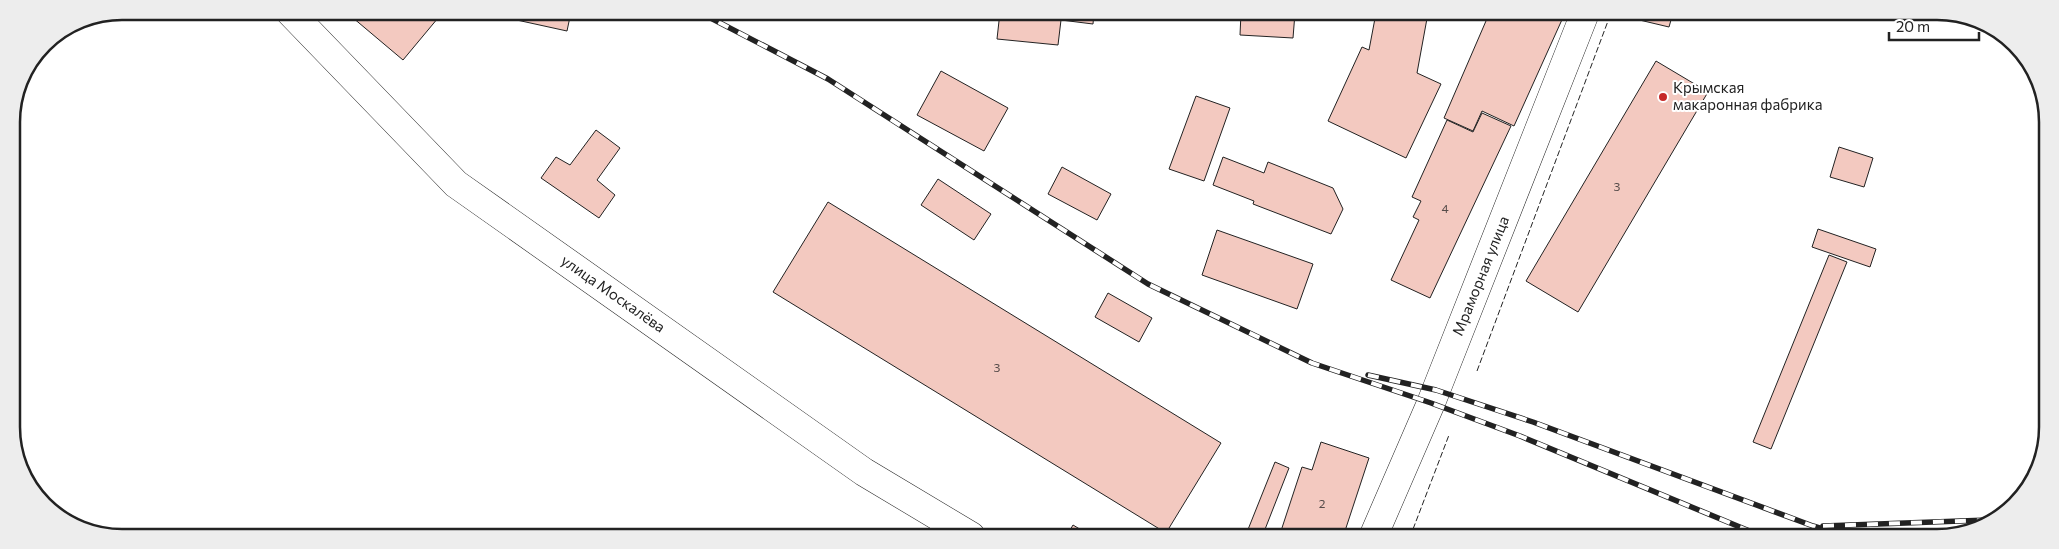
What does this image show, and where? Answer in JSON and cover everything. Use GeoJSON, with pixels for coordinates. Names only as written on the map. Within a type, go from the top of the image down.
{"type":"FeatureCollection","features":[{"type":"Feature","properties":{"kind":"main road","name":"улица Москалёва"},"geometry":{"type":"LineString","coordinates":[[297,20],[456,184],[864,472],[959,529]]}},
{"type":"Feature","properties":{"kind":"main road","name":"Мраморная улица"},"geometry":{"type":"LineString","coordinates":[[1377,529],[1432,403],[1582,20]]}},
{"type":"Feature","properties":{"kind":"building"},"geometry":{"type":"Polygon","coordinates":[[[356,20],[436,20],[403,60],[356,20]]]}},
{"type":"Feature","properties":{"kind":"building"},"geometry":{"type":"Polygon","coordinates":[[[517,20],[569,20],[567,31],[517,20]]]}},
{"type":"Feature","properties":{"kind":"building"},"geometry":{"type":"Polygon","coordinates":[[[999,20],[1061,20],[1058,45],[997,39],[999,20]]]}},
{"type":"Feature","properties":{"kind":"building"},"geometry":{"type":"Polygon","coordinates":[[[1061,20],[1093,20],[1093,24],[1061,20]]]}},
{"type":"Feature","properties":{"kind":"building"},"geometry":{"type":"Polygon","coordinates":[[[1241,20],[1294,20],[1293,38],[1240,35],[1241,20]]]}},
{"type":"Feature","properties":{"kind":"building"},"geometry":{"type":"Polygon","coordinates":[[[1375,20],[1427,20],[1417,73],[1441,84],[1406,158],[1328,121],[1362,47],[1369,50],[1375,20]]]}},
{"type":"Feature","properties":{"kind":"building"},"geometry":{"type":"Polygon","coordinates":[[[1486,20],[1562,20],[1514,126],[1482,111],[1473,131],[1444,118],[1486,20]]]}},
{"type":"Feature","properties":{"kind":"building"},"geometry":{"type":"Polygon","coordinates":[[[1639,20],[1671,20],[1669,27],[1639,20]]]}},
{"type":"Feature","properties":{"kind":"building"},"geometry":{"type":"Polygon","coordinates":[[[1656,61],[1708,92],[1578,312],[1526,281],[1656,61]]]}},
{"type":"Feature","properties":{"kind":"building"},"geometry":{"type":"Polygon","coordinates":[[[941,71],[1008,108],[984,151],[917,115],[941,71]]]}},
{"type":"Feature","properties":{"kind":"building"},"geometry":{"type":"Polygon","coordinates":[[[1196,96],[1230,108],[1204,181],[1169,169],[1196,96]]]}},
{"type":"Feature","properties":{"kind":"building"},"geometry":{"type":"Polygon","coordinates":[[[1482,113],[1511,126],[1430,298],[1391,280],[1419,220],[1413,217],[1421,201],[1412,197],[1447,120],[1473,132],[1482,113]]]}},
{"type":"Feature","properties":{"kind":"building"},"geometry":{"type":"Polygon","coordinates":[[[596,130],[620,148],[597,180],[615,195],[599,218],[541,178],[556,157],[570,165],[596,130]]]}},
{"type":"Feature","properties":{"kind":"building"},"geometry":{"type":"Polygon","coordinates":[[[1839,147],[1873,158],[1864,187],[1830,177],[1839,147]]]}},
{"type":"Feature","properties":{"kind":"building"},"geometry":{"type":"Polygon","coordinates":[[[1223,157],[1264,173],[1268,162],[1333,188],[1343,209],[1331,234],[1253,204],[1254,201],[1213,185],[1223,157]]]}},
{"type":"Feature","properties":{"kind":"building"},"geometry":{"type":"Polygon","coordinates":[[[1062,167],[1111,194],[1097,220],[1048,194],[1062,167]]]}},
{"type":"Feature","properties":{"kind":"building"},"geometry":{"type":"Polygon","coordinates":[[[938,179],[991,214],[974,240],[921,205],[938,179]]]}},
{"type":"Feature","properties":{"kind":"building"},"geometry":{"type":"Polygon","coordinates":[[[828,202],[1221,443],[1168,529],[1159,529],[773,292],[828,202]]]}},
{"type":"Feature","properties":{"kind":"building"},"geometry":{"type":"Polygon","coordinates":[[[1818,229],[1876,249],[1870,267],[1812,247],[1818,229]]]}},
{"type":"Feature","properties":{"kind":"building"},"geometry":{"type":"Polygon","coordinates":[[[1217,230],[1313,264],[1297,309],[1202,275],[1217,230]]]}},
{"type":"Feature","properties":{"kind":"building"},"geometry":{"type":"Polygon","coordinates":[[[1829,255],[1847,262],[1771,449],[1753,442],[1829,255]]]}},
{"type":"Feature","properties":{"kind":"building"},"geometry":{"type":"Polygon","coordinates":[[[1108,293],[1152,318],[1139,342],[1095,317],[1108,293]]]}},
{"type":"Feature","properties":{"kind":"building"},"geometry":{"type":"Polygon","coordinates":[[[1321,442],[1369,458],[1346,529],[1282,529],[1302,467],[1312,470],[1321,442]]]}},
{"type":"Feature","properties":{"kind":"building"},"geometry":{"type":"Polygon","coordinates":[[[1275,462],[1289,468],[1265,529],[1248,529],[1275,462]]]}},
{"type":"Feature","properties":{"kind":"building"},"geometry":{"type":"Polygon","coordinates":[[[1073,525],[1080,529],[1071,529],[1073,525]]]}},
{"type":"Feature","properties":{"kind":"railway"},"geometry":{"type":"LineString","coordinates":[[714,20],[828,79],[1148,284],[1312,363],[1431,403],[1520,436],[1745,529]]}},
{"type":"Feature","properties":{"kind":"railway"},"geometry":{"type":"LineString","coordinates":[[1368,375],[1436,390],[1533,422],[1823,529]]}},
{"type":"Feature","properties":{"kind":"railway"},"geometry":{"type":"LineString","coordinates":[[1823,526],[1977,520]]}},
{"type":"Feature","properties":{"kind":"fence"},"geometry":{"type":"LineString","coordinates":[[1477,371],[1608,20]]}},
{"type":"Feature","properties":{"kind":"fence"},"geometry":{"type":"LineString","coordinates":[[1413,529],[1449,435]]}},
{"type":"Feature","properties":{"kind":"place","name":"Крымская макаронная фабрика"},"geometry":{"type":"Point","coordinates":[1663,97]}}]}
